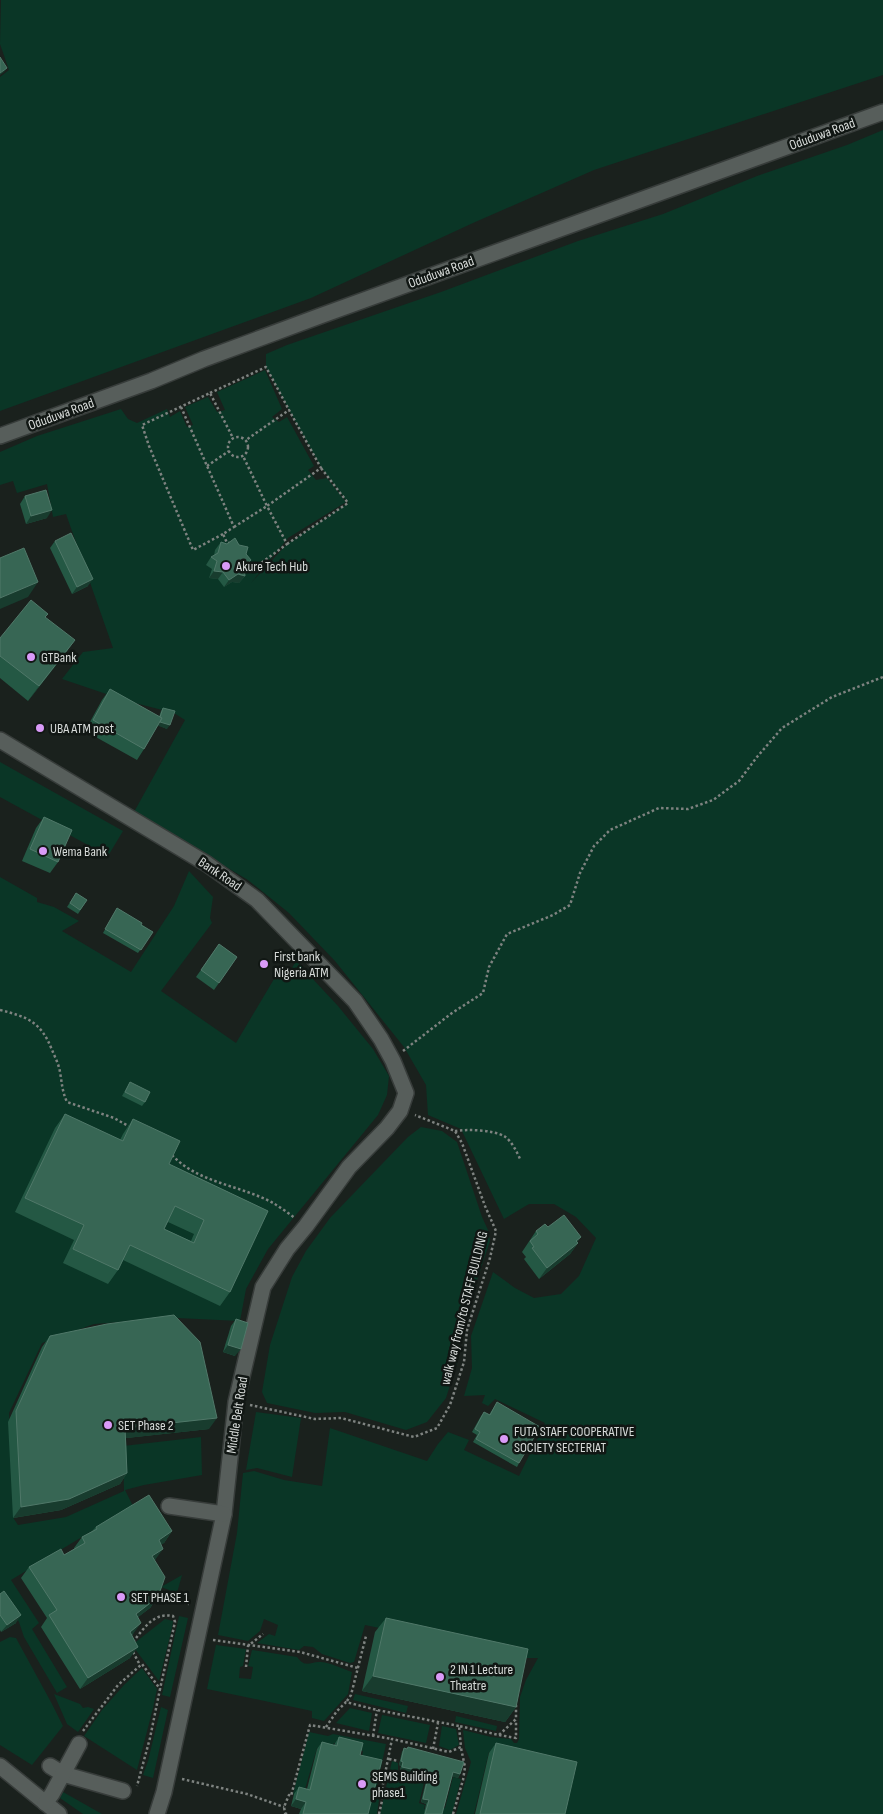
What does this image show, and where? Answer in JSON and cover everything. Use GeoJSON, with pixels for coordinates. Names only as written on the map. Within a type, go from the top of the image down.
{"type":"FeatureCollection","features":[{"type":"Feature","properties":{"kind":"street","name":"Oduduwa Road"},"geometry":{"type":"LineString","coordinates":[[0,436],[151,381],[330,312],[883,112]]}},
{"type":"Feature","properties":{"kind":"street","name":"Bank Road"},"geometry":{"type":"LineString","coordinates":[[0,740],[207,864],[257,900],[355,1001],[393,1060]]}},
{"type":"Feature","properties":{"kind":"street","name":"Middle Belt Road"},"geometry":{"type":"LineString","coordinates":[[158,1814],[168,1777],[224,1514],[236,1402],[263,1287],[287,1249],[349,1167],[388,1128],[400,1111],[406,1093],[393,1060]]}},
{"type":"Feature","properties":{"kind":"street"},"geometry":{"type":"LineString","coordinates":[[169,1506],[224,1514]]}},
{"type":"Feature","properties":{"kind":"street"},"geometry":{"type":"LineString","coordinates":[[45,1803],[56,1770],[79,1740]]}},
{"type":"Feature","properties":{"kind":"street"},"geometry":{"type":"LineString","coordinates":[[0,1766],[59,1814]]}},
{"type":"Feature","properties":{"kind":"street"},"geometry":{"type":"LineString","coordinates":[[56,1770],[129,1790]]}},
{"type":"Feature","properties":{"kind":"path"},"geometry":{"type":"LineString","coordinates":[[245,561],[249,572],[348,503],[321,468],[266,367],[142,425],[193,550],[223,534],[267,506],[321,468]]}},
{"type":"Feature","properties":{"kind":"path"},"geometry":{"type":"LineString","coordinates":[[210,393],[233,438]]}},
{"type":"Feature","properties":{"kind":"path"},"geometry":{"type":"LineString","coordinates":[[181,407],[234,527]]}},
{"type":"Feature","properties":{"kind":"path"},"geometry":{"type":"LineString","coordinates":[[246,440],[289,410]]}},
{"type":"Feature","properties":{"kind":"path"},"geometry":{"type":"LineString","coordinates":[[236,436],[243,438],[248,443],[248,450],[243,456],[236,457],[230,454],[228,447],[230,440],[233,438],[236,436]]}},
{"type":"Feature","properties":{"kind":"path"},"geometry":{"type":"LineString","coordinates":[[207,466],[229,451]]}},
{"type":"Feature","properties":{"kind":"path"},"geometry":{"type":"LineString","coordinates":[[243,456],[287,544]]}},
{"type":"Feature","properties":{"kind":"path"},"geometry":{"type":"LineString","coordinates":[[223,534],[227,544],[231,542],[234,550]]}},
{"type":"Feature","properties":{"kind":"path"},"geometry":{"type":"LineString","coordinates":[[393,1060],[452,1014],[483,993],[490,967],[506,934],[553,915],[570,905],[580,873],[594,846],[610,830],[659,808],[688,809],[713,800],[739,781],[782,728],[832,697],[883,677]]}},
{"type":"Feature","properties":{"kind":"path"},"geometry":{"type":"LineString","coordinates":[[0,1010],[18,1014],[40,1027],[48,1040],[60,1071],[61,1090],[67,1102],[114,1118],[137,1131]]}},
{"type":"Feature","properties":{"kind":"path"},"geometry":{"type":"LineString","coordinates":[[400,1111],[455,1130],[473,1129],[504,1136],[516,1150],[520,1159]]}},
{"type":"Feature","properties":{"kind":"path","name":"walk way from/to STAFF BUILDING"},"geometry":{"type":"LineString","coordinates":[[236,1402],[315,1419],[341,1418],[414,1438],[437,1428],[450,1405],[464,1362],[467,1330],[490,1258],[496,1231],[462,1143],[455,1130]]}},
{"type":"Feature","properties":{"kind":"path"},"geometry":{"type":"LineString","coordinates":[[171,1154],[182,1166],[197,1174],[272,1202],[306,1226]]}},
{"type":"Feature","properties":{"kind":"path"},"geometry":{"type":"LineString","coordinates":[[129,1790],[150,1738],[175,1622],[173,1616],[165,1615],[156,1617],[129,1646],[140,1665],[142,1664],[160,1689]]}},
{"type":"Feature","properties":{"kind":"path"},"geometry":{"type":"LineString","coordinates":[[246,1667],[248,1646],[263,1634]]}},
{"type":"Feature","properties":{"kind":"path"},"geometry":{"type":"LineString","coordinates":[[326,1727],[336,1711],[351,1695],[366,1636]]}},
{"type":"Feature","properties":{"kind":"path"},"geometry":{"type":"LineString","coordinates":[[213,1640],[300,1652],[358,1668]]}},
{"type":"Feature","properties":{"kind":"path"},"geometry":{"type":"LineString","coordinates":[[79,1740],[93,1716],[118,1685],[140,1665]]}},
{"type":"Feature","properties":{"kind":"path"},"geometry":{"type":"LineString","coordinates":[[346,1702],[516,1738],[516,1704],[509,1702]]}},
{"type":"Feature","properties":{"kind":"path"},"geometry":{"type":"LineString","coordinates":[[372,1736],[377,1710]]}},
{"type":"Feature","properties":{"kind":"path"},"geometry":{"type":"LineString","coordinates":[[499,1735],[516,1719]]}},
{"type":"Feature","properties":{"kind":"path"},"geometry":{"type":"LineString","coordinates":[[433,1749],[438,1722]]}},
{"type":"Feature","properties":{"kind":"path"},"geometry":{"type":"LineString","coordinates":[[287,1814],[284,1807],[289,1796],[292,1796],[310,1725],[392,1739],[449,1752],[461,1748]]}},
{"type":"Feature","properties":{"kind":"path"},"geometry":{"type":"LineString","coordinates":[[453,1814],[465,1767],[459,1726]]}},
{"type":"Feature","properties":{"kind":"path"},"geometry":{"type":"LineString","coordinates":[[379,1814],[392,1739]]}},
{"type":"Feature","properties":{"kind":"path"},"geometry":{"type":"LineString","coordinates":[[389,1759],[398,1761]]}},
{"type":"Feature","properties":{"kind":"path"},"geometry":{"type":"LineString","coordinates":[[168,1777],[247,1794],[284,1807]]}},
{"type":"Feature","properties":{"kind":"green space"},"geometry":{"type":"Polygon","coordinates":[[[1,0],[883,0],[883,75],[594,170],[473,223],[311,298],[0,411],[0,77],[9,70],[0,44],[1,0]]]}},
{"type":"Feature","properties":{"kind":"green space"},"geometry":{"type":"Polygon","coordinates":[[[883,130],[883,1814],[561,1814],[504,1757],[489,1752],[474,1814],[456,1814],[471,1762],[465,1748],[463,1730],[491,1737],[511,1739],[514,1743],[517,1743],[519,1739],[520,1697],[526,1680],[538,1658],[525,1658],[365,1625],[354,1662],[350,1663],[322,1654],[313,1647],[304,1646],[299,1650],[257,1643],[269,1634],[275,1636],[278,1625],[264,1619],[260,1631],[248,1641],[218,1635],[237,1533],[243,1473],[254,1471],[284,1480],[322,1486],[330,1428],[427,1461],[448,1432],[469,1440],[464,1450],[519,1476],[545,1423],[495,1399],[488,1406],[482,1403],[485,1395],[464,1396],[472,1368],[471,1336],[493,1272],[515,1288],[534,1298],[561,1294],[579,1276],[596,1238],[576,1217],[554,1204],[529,1204],[504,1219],[461,1129],[428,1115],[426,1085],[404,1047],[335,961],[289,913],[248,880],[134,812],[185,720],[174,713],[127,701],[62,679],[83,652],[113,648],[66,514],[53,517],[47,484],[17,493],[13,481],[0,485],[0,452],[37,436],[121,409],[128,419],[137,423],[167,409],[170,417],[180,411],[187,427],[193,425],[185,407],[208,397],[217,412],[225,410],[217,392],[265,370],[282,409],[272,417],[279,422],[287,417],[314,466],[308,470],[316,480],[327,478],[346,502],[288,538],[251,583],[287,544],[348,503],[321,467],[289,410],[266,367],[266,354],[578,241],[663,214],[757,176],[847,145],[883,130]]]}},
{"type":"Feature","properties":{"kind":"green space"},"geometry":{"type":"Polygon","coordinates":[[[0,762],[123,831],[108,856],[0,797],[0,762]]]}},
{"type":"Feature","properties":{"kind":"green space"},"geometry":{"type":"Polygon","coordinates":[[[189,871],[213,897],[210,918],[212,923],[161,991],[236,1043],[280,969],[289,973],[296,961],[338,1006],[373,1049],[389,1076],[387,1095],[378,1115],[268,1249],[246,1289],[240,1321],[177,1318],[94,1324],[42,1343],[9,1413],[14,1519],[18,1525],[66,1517],[124,1491],[123,1446],[201,1437],[202,1475],[125,1490],[133,1506],[11,1580],[39,1623],[32,1629],[67,1687],[57,1693],[24,1637],[19,1622],[0,1596],[0,877],[37,898],[37,902],[54,907],[79,921],[62,931],[131,972],[174,906],[189,871]]]}},
{"type":"Feature","properties":{"kind":"green space"},"geometry":{"type":"Polygon","coordinates":[[[421,1127],[442,1131],[457,1142],[488,1230],[490,1241],[460,1332],[458,1360],[446,1398],[427,1422],[406,1430],[345,1412],[315,1413],[267,1403],[262,1392],[270,1345],[292,1277],[306,1251],[330,1218],[408,1137],[421,1127]]]}},
{"type":"Feature","properties":{"kind":"green space"},"geometry":{"type":"Polygon","coordinates":[[[256,1412],[301,1418],[292,1477],[257,1468],[246,1470],[256,1412]]]}},
{"type":"Feature","properties":{"kind":"green space"},"geometry":{"type":"Polygon","coordinates":[[[182,1575],[177,1593],[161,1587],[182,1575]]]}},
{"type":"Feature","properties":{"kind":"green space"},"geometry":{"type":"Polygon","coordinates":[[[179,1616],[188,1618],[170,1697],[162,1695],[179,1616]]]}},
{"type":"Feature","properties":{"kind":"green space"},"geometry":{"type":"Polygon","coordinates":[[[165,1619],[173,1621],[159,1681],[132,1645],[165,1619]]]}},
{"type":"Feature","properties":{"kind":"green space"},"geometry":{"type":"Polygon","coordinates":[[[10,1637],[16,1638],[63,1726],[32,1765],[0,1745],[0,1642],[10,1637]]]}},
{"type":"Feature","properties":{"kind":"green space"},"geometry":{"type":"Polygon","coordinates":[[[216,1645],[246,1649],[243,1666],[240,1667],[239,1678],[251,1679],[253,1667],[248,1666],[252,1650],[297,1657],[306,1664],[325,1663],[352,1672],[348,1694],[324,1721],[312,1718],[312,1711],[207,1689],[216,1645]]]}},
{"type":"Feature","properties":{"kind":"green space"},"geometry":{"type":"Polygon","coordinates":[[[142,1668],[157,1689],[137,1770],[84,1736],[102,1710],[142,1668]]]}},
{"type":"Feature","properties":{"kind":"green space"},"geometry":{"type":"Polygon","coordinates":[[[54,1694],[80,1704],[83,1708],[94,1709],[78,1732],[67,1724],[54,1694]]]}},
{"type":"Feature","properties":{"kind":"green space"},"geometry":{"type":"Polygon","coordinates":[[[355,1694],[408,1706],[406,1713],[353,1700],[355,1694]]]}},
{"type":"Feature","properties":{"kind":"green space"},"geometry":{"type":"Polygon","coordinates":[[[161,1707],[168,1710],[153,1778],[143,1775],[161,1707]]]}},
{"type":"Feature","properties":{"kind":"green space"},"geometry":{"type":"Polygon","coordinates":[[[350,1708],[372,1713],[369,1731],[336,1723],[350,1708]]]}},
{"type":"Feature","properties":{"kind":"green space"},"geometry":{"type":"Polygon","coordinates":[[[382,1715],[430,1725],[426,1743],[378,1733],[382,1715]]]}},
{"type":"Feature","properties":{"kind":"green space"},"geometry":{"type":"Polygon","coordinates":[[[456,1716],[497,1726],[496,1731],[455,1722],[456,1716]]]}},
{"type":"Feature","properties":{"kind":"green space"},"geometry":{"type":"Polygon","coordinates":[[[442,1726],[456,1729],[459,1745],[450,1750],[439,1746],[442,1726]]]}},
{"type":"Feature","properties":{"kind":"green space"},"geometry":{"type":"Polygon","coordinates":[[[309,1732],[328,1736],[333,1734],[386,1744],[375,1795],[379,1800],[377,1814],[365,1814],[361,1761],[363,1751],[334,1743],[331,1751],[317,1748],[303,1796],[293,1794],[309,1732]]]}},
{"type":"Feature","properties":{"kind":"green space"},"geometry":{"type":"Polygon","coordinates":[[[392,1761],[398,1763],[398,1773],[425,1779],[419,1803],[425,1805],[424,1809],[430,1810],[430,1814],[380,1814],[392,1761]]]}},
{"type":"Feature","properties":{"kind":"green space"},"geometry":{"type":"Polygon","coordinates":[[[453,1777],[461,1779],[452,1814],[435,1814],[437,1807],[445,1808],[453,1777]]]}},
{"type":"Feature","properties":{"kind":"green space"},"geometry":{"type":"Polygon","coordinates":[[[63,1792],[102,1814],[83,1814],[60,1798],[63,1792]]]}},
{"type":"Feature","properties":{"kind":"building"},"geometry":{"type":"Polygon","coordinates":[[[0,57],[7,68],[0,73],[0,57]]]}},
{"type":"Feature","properties":{"kind":"building"},"geometry":{"type":"Polygon","coordinates":[[[46,490],[52,510],[31,516],[25,496],[46,490]]]}},
{"type":"Feature","properties":{"kind":"building"},"geometry":{"type":"Polygon","coordinates":[[[71,533],[93,579],[77,587],[55,541],[71,533]]]}},
{"type":"Feature","properties":{"kind":"building","name":"Akure Tech Hub"},"geometry":{"type":"Polygon","coordinates":[[[235,538],[239,545],[248,547],[246,554],[251,560],[244,567],[245,576],[238,574],[229,580],[223,572],[214,571],[217,561],[211,557],[218,553],[221,542],[227,544],[235,538]]]}},
{"type":"Feature","properties":{"kind":"building"},"geometry":{"type":"Polygon","coordinates":[[[24,548],[38,582],[0,598],[0,558],[24,548]]]}},
{"type":"Feature","properties":{"kind":"building","name":"GTBank"},"geometry":{"type":"Polygon","coordinates":[[[31,600],[48,614],[45,617],[75,640],[39,686],[0,656],[0,638],[31,600]]]}},
{"type":"Feature","properties":{"kind":"building"},"geometry":{"type":"Polygon","coordinates":[[[110,689],[162,718],[144,749],[93,720],[110,689]]]}},
{"type":"Feature","properties":{"kind":"building"},"geometry":{"type":"Polygon","coordinates":[[[163,708],[175,711],[170,725],[160,722],[163,708]]]}},
{"type":"Feature","properties":{"kind":"building"},"geometry":{"type":"Polygon","coordinates":[[[44,817],[72,830],[58,862],[30,849],[44,817]]]}},
{"type":"Feature","properties":{"kind":"building"},"geometry":{"type":"Polygon","coordinates":[[[76,893],[87,900],[80,910],[70,903],[76,893]]]}},
{"type":"Feature","properties":{"kind":"building"},"geometry":{"type":"Polygon","coordinates":[[[117,908],[153,932],[141,950],[105,929],[117,908]]]}},
{"type":"Feature","properties":{"kind":"building"},"geometry":{"type":"Polygon","coordinates":[[[219,944],[237,957],[219,983],[201,970],[219,944]]]}},
{"type":"Feature","properties":{"kind":"building"},"geometry":{"type":"Polygon","coordinates":[[[130,1082],[150,1092],[145,1102],[125,1092],[130,1082]]]}},
{"type":"Feature","properties":{"kind":"building"},"geometry":{"type":"Polygon","coordinates":[[[65,1114],[123,1141],[133,1119],[180,1141],[169,1164],[268,1211],[230,1292],[130,1245],[118,1270],[73,1249],[84,1225],[25,1198],[65,1114]],[[175,1206],[164,1229],[194,1243],[204,1220],[175,1206]]]}},
{"type":"Feature","properties":{"kind":"building"},"geometry":{"type":"Polygon","coordinates":[[[564,1215],[581,1237],[576,1241],[578,1243],[547,1268],[532,1248],[534,1247],[530,1241],[538,1234],[536,1231],[545,1224],[548,1227],[564,1215]]]}},
{"type":"Feature","properties":{"kind":"building","name":"SET Phase 2"},"geometry":{"type":"Polygon","coordinates":[[[174,1315],[200,1342],[217,1418],[125,1428],[127,1473],[69,1499],[21,1507],[16,1411],[50,1336],[107,1324],[174,1315]]]}},
{"type":"Feature","properties":{"kind":"building"},"geometry":{"type":"Polygon","coordinates":[[[236,1319],[248,1323],[241,1349],[228,1345],[236,1319]]]}},
{"type":"Feature","properties":{"kind":"building","name":"FUTA STAFF COOPERATIVE SOCIETY SECTERIAT"},"geometry":{"type":"Polygon","coordinates":[[[497,1402],[540,1427],[519,1463],[476,1439],[480,1432],[475,1429],[484,1412],[490,1415],[497,1402]]]}},
{"type":"Feature","properties":{"kind":"building","name":"SET PHASE 1"},"geometry":{"type":"Polygon","coordinates":[[[149,1495],[172,1531],[159,1540],[163,1549],[152,1556],[165,1577],[158,1597],[136,1614],[141,1623],[130,1632],[138,1647],[88,1678],[49,1615],[57,1610],[29,1567],[61,1549],[64,1555],[85,1543],[82,1537],[149,1495]]]}},
{"type":"Feature","properties":{"kind":"building"},"geometry":{"type":"Polygon","coordinates":[[[4,1591],[21,1615],[7,1625],[0,1615],[0,1594],[4,1591]]]}},
{"type":"Feature","properties":{"kind":"building","name":"2 IN 1 Lecture Theatre"},"geometry":{"type":"Polygon","coordinates":[[[386,1618],[528,1649],[516,1707],[373,1676],[386,1618]]]}},
{"type":"Feature","properties":{"kind":"building","name":"SEMS Building phase1"},"geometry":{"type":"Polygon","coordinates":[[[339,1737],[363,1743],[360,1755],[382,1760],[368,1814],[303,1814],[306,1802],[296,1799],[299,1787],[310,1790],[322,1742],[337,1746],[339,1737]]]}},
{"type":"Feature","properties":{"kind":"building"},"geometry":{"type":"Polygon","coordinates":[[[496,1743],[577,1762],[565,1814],[480,1814],[496,1743]]]}},
{"type":"Feature","properties":{"kind":"building"},"geometry":{"type":"Polygon","coordinates":[[[408,1747],[464,1762],[460,1774],[453,1772],[442,1814],[425,1814],[429,1800],[423,1799],[429,1773],[402,1767],[403,1762],[401,1761],[404,1748],[407,1749],[408,1747]]]}},
{"type":"Feature","properties":{"kind":"place","name":"Akure Tech Hub"},"geometry":{"type":"Point","coordinates":[226,566]}},
{"type":"Feature","properties":{"kind":"place","name":"GTBank"},"geometry":{"type":"Point","coordinates":[31,657]}},
{"type":"Feature","properties":{"kind":"place","name":"UBA ATM post"},"geometry":{"type":"Point","coordinates":[40,728]}},
{"type":"Feature","properties":{"kind":"place","name":"Wema Bank"},"geometry":{"type":"Point","coordinates":[43,851]}},
{"type":"Feature","properties":{"kind":"place","name":"First bank Nigeria ATM"},"geometry":{"type":"Point","coordinates":[264,964]}},
{"type":"Feature","properties":{"kind":"place","name":"SET Phase 2"},"geometry":{"type":"Point","coordinates":[108,1425]}},
{"type":"Feature","properties":{"kind":"place","name":"FUTA STAFF COOPERATIVE SOCIETY SECTERIAT"},"geometry":{"type":"Point","coordinates":[504,1439]}},
{"type":"Feature","properties":{"kind":"place","name":"SET PHASE 1"},"geometry":{"type":"Point","coordinates":[121,1597]}},
{"type":"Feature","properties":{"kind":"place","name":"2 IN 1 Lecture Theatre"},"geometry":{"type":"Point","coordinates":[440,1677]}},
{"type":"Feature","properties":{"kind":"place","name":"SEMS Building phase1"},"geometry":{"type":"Point","coordinates":[362,1784]}}]}
